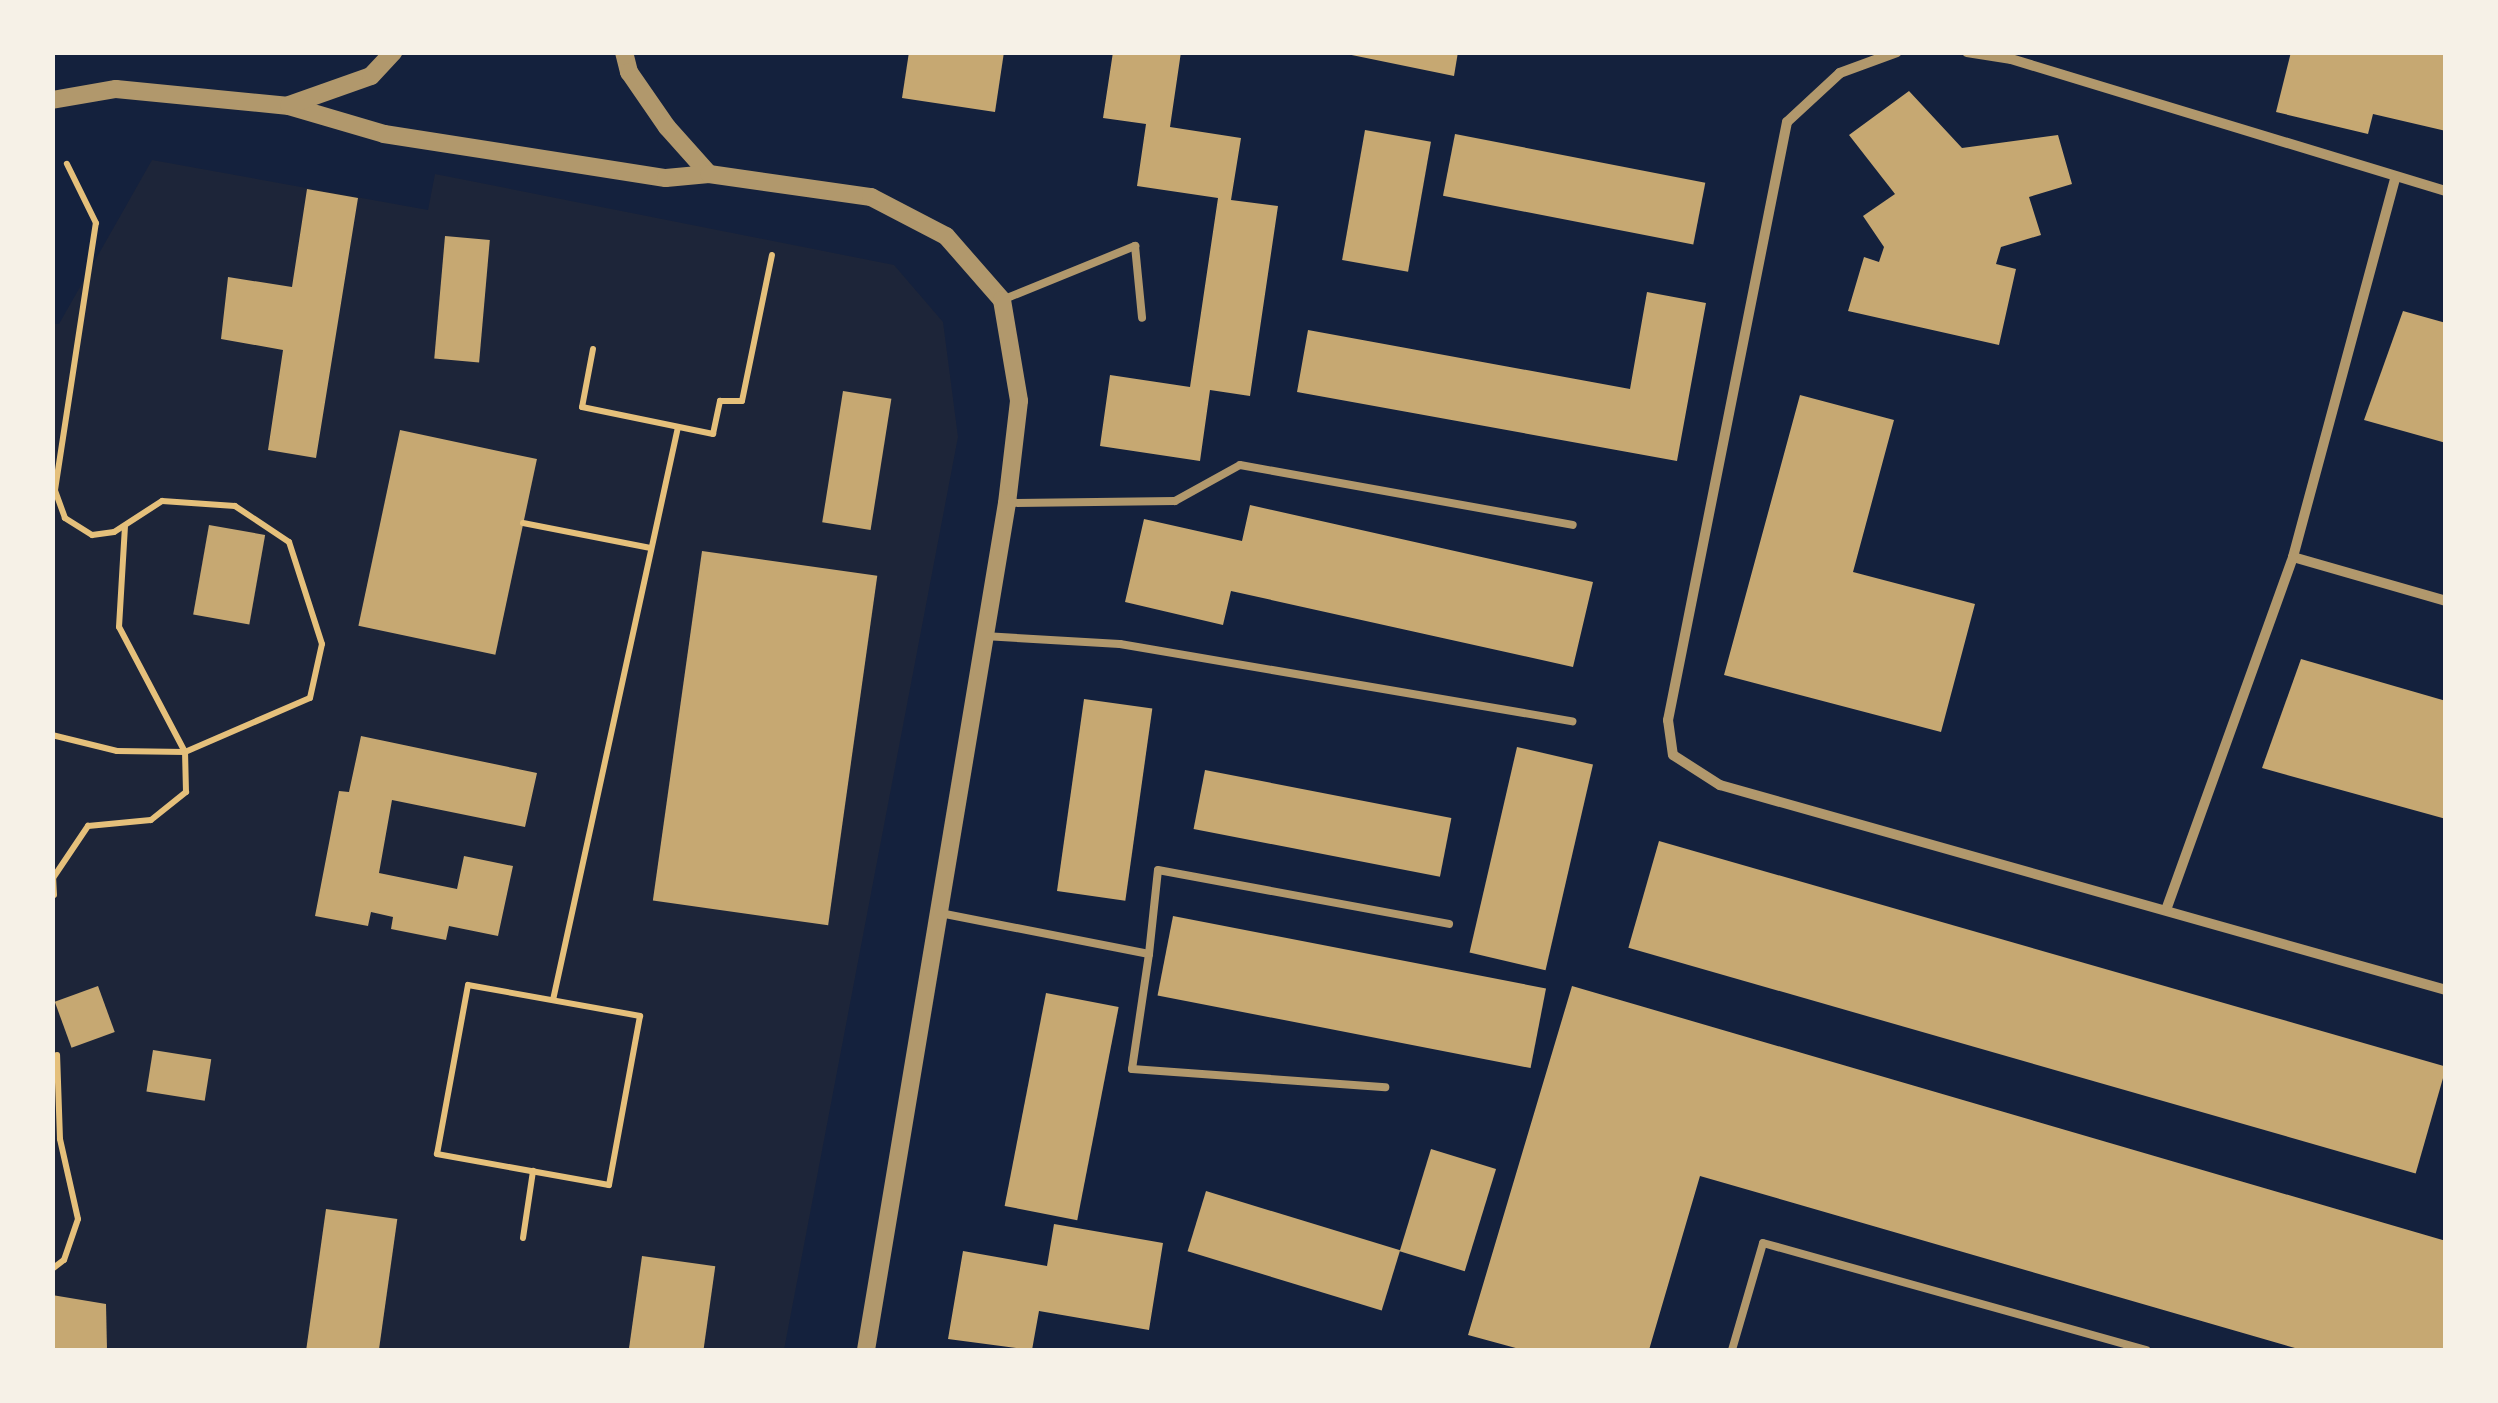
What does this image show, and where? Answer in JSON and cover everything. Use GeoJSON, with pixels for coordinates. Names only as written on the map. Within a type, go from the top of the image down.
{"type":"FeatureCollection","features":[{"type":"Feature","properties":{"kind":"street"},"geometry":{"type":"LineString","coordinates":[[289,106],[371,76],[392,52]]}},
{"type":"Feature","properties":{"kind":"street"},"geometry":{"type":"LineString","coordinates":[[624,52],[629,72],[667,128],[709,174]]}},
{"type":"Feature","properties":{"kind":"street"},"geometry":{"type":"LineString","coordinates":[[1897,52],[1840,73],[1788,122],[1668,720],[1673,756],[1720,785],[2446,990]]}},
{"type":"Feature","properties":{"kind":"street"},"geometry":{"type":"LineString","coordinates":[[1967,52],[2012,59],[2446,192]]}},
{"type":"Feature","properties":{"kind":"street"},"geometry":{"type":"LineString","coordinates":[[52,100],[116,89],[289,106],[384,134],[666,178],[709,174],[872,197],[946,236],[1002,300],[1019,400],[1007,503],[866,1350]]}},
{"type":"Feature","properties":{"kind":"street"},"geometry":{"type":"LineString","coordinates":[[2166,910],[2293,557],[2395,178]]}},
{"type":"Feature","properties":{"kind":"street"},"geometry":{"type":"LineString","coordinates":[[2293,557],[2446,601]]}},
{"type":"Feature","properties":{"kind":"lane"},"geometry":{"type":"LineString","coordinates":[[1002,300],[1135,246],[1142,318]]}},
{"type":"Feature","properties":{"kind":"lane"},"geometry":{"type":"LineString","coordinates":[[1007,503],[1174,502],[1240,465],[1573,525]]}},
{"type":"Feature","properties":{"kind":"lane"},"geometry":{"type":"LineString","coordinates":[[984,636],[1120,644],[1572,722]]}},
{"type":"Feature","properties":{"kind":"lane"},"geometry":{"type":"LineString","coordinates":[[1385,1086],[1132,1069],[1158,870],[1450,924]]}},
{"type":"Feature","properties":{"kind":"lane"},"geometry":{"type":"LineString","coordinates":[[940,913],[1149,954]]}},
{"type":"Feature","properties":{"kind":"lane"},"geometry":{"type":"LineString","coordinates":[[1732,1350],[1763,1242],[2146,1350]]}},
{"type":"Feature","properties":{"kind":"path"},"geometry":{"type":"LineString","coordinates":[[52,735],[118,752],[186,752],[310,698],[322,644],[290,542],[235,506],[162,501],[125,524],[92,535],[65,518],[55,490],[96,224],[67,164]]}},
{"type":"Feature","properties":{"kind":"path"},"geometry":{"type":"LineString","coordinates":[[593,350],[582,407],[713,434],[720,400],[742,401],[772,256]]}},
{"type":"Feature","properties":{"kind":"path"},"geometry":{"type":"LineString","coordinates":[[553,1000],[678,427]]}},
{"type":"Feature","properties":{"kind":"path"},"geometry":{"type":"LineString","coordinates":[[524,522],[651,548]]}},
{"type":"Feature","properties":{"kind":"path"},"geometry":{"type":"LineString","coordinates":[[54,895],[53,878],[88,826],[151,820],[186,792],[186,752],[118,628],[125,524]]}},
{"type":"Feature","properties":{"kind":"path"},"geometry":{"type":"LineString","coordinates":[[468,985],[640,1016],[609,1185],[533,1171],[437,1154],[468,985]]}},
{"type":"Feature","properties":{"kind":"path"},"geometry":{"type":"LineString","coordinates":[[52,1269],[64,1260],[78,1219],[60,1139],[57,1055]]}},
{"type":"Feature","properties":{"kind":"path"},"geometry":{"type":"LineString","coordinates":[[523,1238],[533,1171]]}},
{"type":"Feature","properties":{"kind":"shaded area"},"geometry":{"type":"Polygon","coordinates":[[[152,160],[428,210],[435,174],[894,265],[943,322],[958,437],[784,1350],[53,1350],[53,324],[59,324],[152,160]]]}},
{"type":"Feature","properties":{"kind":"building"},"geometry":{"type":"Polygon","coordinates":[[[909,52],[1004,52],[995,112],[902,98],[909,52]]]}},
{"type":"Feature","properties":{"kind":"building"},"geometry":{"type":"Polygon","coordinates":[[[1113,52],[1181,52],[1170,127],[1241,138],[1231,200],[1278,206],[1250,396],[1210,390],[1200,461],[1100,446],[1110,375],[1190,387],[1218,198],[1137,186],[1146,124],[1103,118],[1113,52]]]}},
{"type":"Feature","properties":{"kind":"building"},"geometry":{"type":"Polygon","coordinates":[[[1337,52],[1458,52],[1454,76],[1337,52]]]}},
{"type":"Feature","properties":{"kind":"building"},"geometry":{"type":"Polygon","coordinates":[[[2291,52],[2446,52],[2446,131],[2373,114],[2368,134],[2276,112],[2291,52]]]}},
{"type":"Feature","properties":{"kind":"building"},"geometry":{"type":"Polygon","coordinates":[[[1909,91],[1962,148],[2058,135],[2072,184],[2029,197],[2041,235],[2001,247],[1996,264],[2016,269],[1999,345],[1848,311],[1864,257],[1879,262],[1884,247],[1863,216],[1895,194],[1849,135],[1909,91]]]}},
{"type":"Feature","properties":{"kind":"building"},"geometry":{"type":"Polygon","coordinates":[[[1365,130],[1431,142],[1408,272],[1342,260],[1365,130]]]}},
{"type":"Feature","properties":{"kind":"building"},"geometry":{"type":"Polygon","coordinates":[[[1455,134],[1705,183],[1693,244],[1443,196],[1455,134]]]}},
{"type":"Feature","properties":{"kind":"building"},"geometry":{"type":"Polygon","coordinates":[[[307,189],[358,198],[316,458],[268,450],[283,350],[221,339],[228,277],[292,287],[307,189]]]}},
{"type":"Feature","properties":{"kind":"building"},"geometry":{"type":"Polygon","coordinates":[[[445,236],[490,240],[479,362],[434,359],[445,236]]]}},
{"type":"Feature","properties":{"kind":"building"},"geometry":{"type":"Polygon","coordinates":[[[1647,292],[1706,303],[1677,461],[1297,392],[1308,330],[1630,389],[1647,292]]]}},
{"type":"Feature","properties":{"kind":"building"},"geometry":{"type":"Polygon","coordinates":[[[2403,311],[2446,323],[2446,443],[2364,420],[2403,311]]]}},
{"type":"Feature","properties":{"kind":"building"},"geometry":{"type":"Polygon","coordinates":[[[843,391],[891,399],[871,530],[822,522],[843,391]]]}},
{"type":"Feature","properties":{"kind":"building"},"geometry":{"type":"Polygon","coordinates":[[[1800,395],[1894,420],[1853,572],[1975,604],[1941,732],[1724,675],[1800,395]]]}},
{"type":"Feature","properties":{"kind":"building"},"geometry":{"type":"Polygon","coordinates":[[[400,430],[537,459],[495,655],[358,626],[400,430]]]}},
{"type":"Feature","properties":{"kind":"building"},"geometry":{"type":"Polygon","coordinates":[[[1250,505],[1593,582],[1573,667],[1231,591],[1223,625],[1125,602],[1144,519],[1242,541],[1250,505]]]}},
{"type":"Feature","properties":{"kind":"building"},"geometry":{"type":"Polygon","coordinates":[[[209,525],[265,535],[249,625],[193,615],[209,525]]]}},
{"type":"Feature","properties":{"kind":"building"},"geometry":{"type":"Polygon","coordinates":[[[702,551],[877,576],[828,925],[653,901],[702,551]]]}},
{"type":"Feature","properties":{"kind":"building"},"geometry":{"type":"Polygon","coordinates":[[[2301,659],[2446,701],[2446,819],[2262,768],[2301,659]]]}},
{"type":"Feature","properties":{"kind":"building"},"geometry":{"type":"Polygon","coordinates":[[[1084,699],[1152,709],[1125,901],[1057,891],[1084,699]]]}},
{"type":"Feature","properties":{"kind":"building"},"geometry":{"type":"Polygon","coordinates":[[[361,736],[537,773],[525,827],[392,800],[379,873],[457,889],[464,856],[513,866],[498,936],[449,926],[446,940],[391,929],[393,917],[371,912],[368,926],[315,916],[339,791],[349,792],[361,736]]]}},
{"type":"Feature","properties":{"kind":"building"},"geometry":{"type":"Polygon","coordinates":[[[1517,747],[1593,765],[1546,970],[1470,953],[1517,747]]]}},
{"type":"Feature","properties":{"kind":"building"},"geometry":{"type":"Polygon","coordinates":[[[1205,770],[1451,818],[1440,877],[1194,829],[1205,770]]]}},
{"type":"Feature","properties":{"kind":"building"},"geometry":{"type":"Polygon","coordinates":[[[1659,841],[2446,1067],[2416,1173],[1628,948],[1659,841]]]}},
{"type":"Feature","properties":{"kind":"building"},"geometry":{"type":"Polygon","coordinates":[[[1173,916],[1546,989],[1531,1068],[1158,996],[1173,916]]]}},
{"type":"Feature","properties":{"kind":"building"},"geometry":{"type":"Polygon","coordinates":[[[98,986],[115,1032],[72,1048],[55,1002],[98,986]]]}},
{"type":"Feature","properties":{"kind":"building"},"geometry":{"type":"Polygon","coordinates":[[[1572,986],[2446,1241],[2446,1350],[2302,1350],[1700,1176],[1649,1350],[1523,1350],[1468,1335],[1572,986]]]}},
{"type":"Feature","properties":{"kind":"building"},"geometry":{"type":"Polygon","coordinates":[[[1046,993],[1119,1007],[1077,1220],[1005,1206],[1046,993]]]}},
{"type":"Feature","properties":{"kind":"building"},"geometry":{"type":"Polygon","coordinates":[[[153,1050],[211,1059],[205,1101],[146,1091],[153,1050]]]}},
{"type":"Feature","properties":{"kind":"building"},"geometry":{"type":"Polygon","coordinates":[[[1431,1149],[1496,1169],[1465,1271],[1400,1251],[1431,1149]]]}},
{"type":"Feature","properties":{"kind":"building"},"geometry":{"type":"Polygon","coordinates":[[[1206,1191],[1400,1250],[1382,1311],[1188,1251],[1206,1191]]]}},
{"type":"Feature","properties":{"kind":"building"},"geometry":{"type":"Polygon","coordinates":[[[326,1209],[397,1219],[379,1350],[306,1350],[326,1209]]]}},
{"type":"Feature","properties":{"kind":"building"},"geometry":{"type":"Polygon","coordinates":[[[1054,1224],[1163,1243],[1149,1330],[1039,1311],[1032,1350],[948,1339],[963,1251],[1047,1266],[1054,1224]]]}},
{"type":"Feature","properties":{"kind":"building"},"geometry":{"type":"Polygon","coordinates":[[[642,1256],[715,1266],[704,1350],[629,1350],[642,1256]]]}},
{"type":"Feature","properties":{"kind":"building"},"geometry":{"type":"Polygon","coordinates":[[[52,1295],[106,1304],[107,1350],[52,1350],[52,1295]]]}}]}
